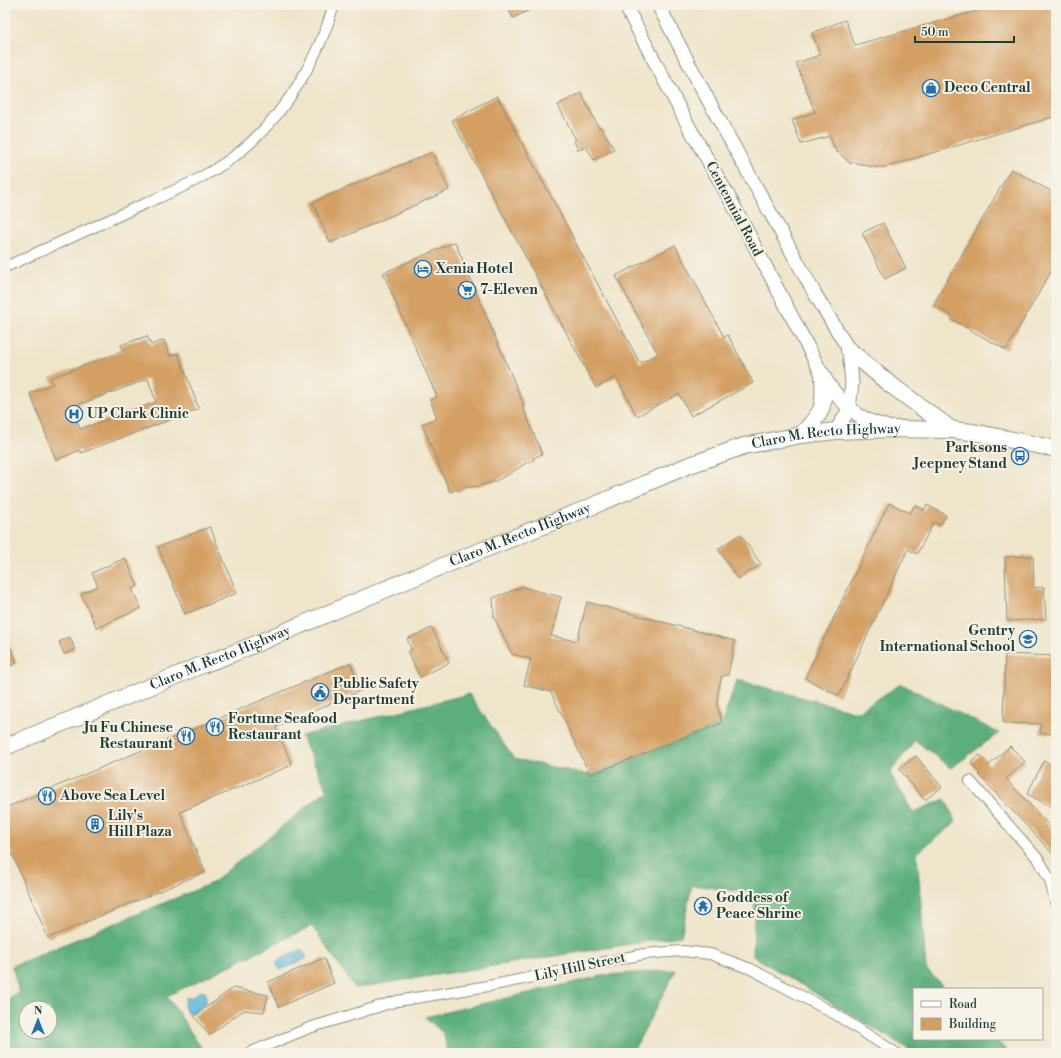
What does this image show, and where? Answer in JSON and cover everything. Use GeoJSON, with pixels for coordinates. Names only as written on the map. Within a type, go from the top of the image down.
{"type":"FeatureCollection","features":[{"type":"Feature","properties":{"kind":"main road"},"geometry":{"type":"LineString","coordinates":[[849,350],[887,382],[952,430]]}},
{"type":"Feature","properties":{"kind":"main road"},"geometry":{"type":"LineString","coordinates":[[801,435],[817,418],[822,409],[824,398],[823,376]]}},
{"type":"Feature","properties":{"kind":"main road","name":"Claro M. Recto Highway"},"geometry":{"type":"LineString","coordinates":[[5,747],[202,664],[234,653],[687,466],[744,446],[801,435],[836,431],[893,429],[952,430],[987,435],[1056,449]]}},
{"type":"Feature","properties":{"kind":"street"},"geometry":{"type":"LineString","coordinates":[[5,267],[189,183],[230,159],[247,146],[266,127],[298,85],[310,64],[329,21],[334,5]]}},
{"type":"Feature","properties":{"kind":"street","name":"Centennial Road"},"geometry":{"type":"LineString","coordinates":[[625,5],[689,127],[730,199],[823,376],[835,394],[849,409],[862,418],[893,429]]}},
{"type":"Feature","properties":{"kind":"street"},"geometry":{"type":"LineString","coordinates":[[658,5],[706,96],[815,294],[849,350],[852,383],[849,409],[836,431]]}},
{"type":"Feature","properties":{"kind":"street"},"geometry":{"type":"LineString","coordinates":[[970,781],[1039,860],[1050,880],[1056,905]]}},
{"type":"Feature","properties":{"kind":"street","name":"Lily Hill Street"},"geometry":{"type":"LineString","coordinates":[[249,1053],[309,1028],[397,1001],[494,985],[644,954],[682,951],[710,954],[751,969],[835,1014],[896,1053]]}},
{"type":"Feature","properties":{"kind":"green space"},"geometry":{"type":"Polygon","coordinates":[[[737,680],[857,712],[901,684],[999,733],[951,768],[915,740],[890,773],[913,812],[945,799],[956,822],[917,853],[926,969],[945,988],[913,988],[913,1040],[996,1040],[1009,1053],[915,1053],[753,956],[755,893],[692,885],[681,936],[355,988],[312,926],[167,996],[202,1049],[192,1053],[5,1053],[5,1001],[19,992],[12,966],[212,883],[327,790],[301,736],[469,694],[514,759],[590,775],[722,723],[737,680]]]}},
{"type":"Feature","properties":{"kind":"green space"},"geometry":{"type":"Polygon","coordinates":[[[676,970],[632,1053],[447,1053],[444,1034],[425,1017],[606,975],[676,970]]]}},
{"type":"Feature","properties":{"kind":"water"},"geometry":{"type":"Polygon","coordinates":[[[302,949],[307,958],[280,970],[276,962],[302,949]]]}},
{"type":"Feature","properties":{"kind":"water"},"geometry":{"type":"Polygon","coordinates":[[[200,991],[206,993],[206,1001],[200,1008],[187,1013],[184,1006],[186,998],[193,997],[200,991]]]}},
{"type":"Feature","properties":{"kind":"building"},"geometry":{"type":"Polygon","coordinates":[[[507,5],[540,5],[513,18],[507,5]]]}},
{"type":"Feature","properties":{"kind":"building","name":"Deco Central"},"geometry":{"type":"Polygon","coordinates":[[[998,5],[1056,5],[1056,116],[886,167],[873,167],[853,162],[851,164],[838,152],[836,152],[830,136],[801,144],[792,120],[815,112],[796,63],[820,55],[812,33],[845,20],[855,45],[998,5]]]}},
{"type":"Feature","properties":{"kind":"building"},"geometry":{"type":"Polygon","coordinates":[[[581,93],[599,128],[601,127],[614,149],[594,160],[586,146],[578,150],[574,141],[576,140],[558,105],[581,93]]]}},
{"type":"Feature","properties":{"kind":"building"},"geometry":{"type":"Polygon","coordinates":[[[497,96],[640,363],[658,354],[616,276],[675,245],[724,337],[728,335],[753,383],[691,416],[679,394],[637,416],[616,377],[596,388],[452,120],[497,96]]]}},
{"type":"Feature","properties":{"kind":"building"},"geometry":{"type":"Polygon","coordinates":[[[432,152],[449,190],[330,243],[313,202],[432,152]]]}},
{"type":"Feature","properties":{"kind":"building"},"geometry":{"type":"Polygon","coordinates":[[[1011,169],[1056,194],[1056,263],[1006,350],[951,319],[953,316],[933,305],[1011,169]]]}},
{"type":"Feature","properties":{"kind":"building"},"geometry":{"type":"Polygon","coordinates":[[[883,223],[906,268],[885,279],[862,233],[883,223]]]}},
{"type":"Feature","properties":{"kind":"building"},"geometry":{"type":"Polygon","coordinates":[[[455,242],[524,405],[522,405],[542,454],[496,481],[479,486],[467,487],[458,491],[457,489],[450,492],[422,424],[437,418],[430,400],[437,397],[383,273],[455,242]]]}},
{"type":"Feature","properties":{"kind":"building"},"geometry":{"type":"Polygon","coordinates":[[[147,336],[151,345],[164,340],[170,356],[178,353],[199,409],[81,453],[80,450],[56,460],[30,393],[53,384],[50,378],[123,351],[121,345],[147,336]],[[148,379],[72,407],[80,429],[156,402],[148,379]]]}},
{"type":"Feature","properties":{"kind":"building"},"geometry":{"type":"Polygon","coordinates":[[[889,503],[910,513],[915,505],[924,510],[927,505],[946,515],[940,525],[934,522],[917,554],[908,549],[839,696],[805,678],[889,503]]]}},
{"type":"Feature","properties":{"kind":"building"},"geometry":{"type":"Polygon","coordinates":[[[210,527],[237,593],[185,614],[158,547],[210,527]]]}},
{"type":"Feature","properties":{"kind":"building"},"geometry":{"type":"Polygon","coordinates":[[[740,534],[761,564],[738,579],[718,549],[740,534]]]}},
{"type":"Feature","properties":{"kind":"building"},"geometry":{"type":"Polygon","coordinates":[[[1033,556],[1034,588],[1044,587],[1046,619],[1007,621],[1005,557],[1033,556]]]}},
{"type":"Feature","properties":{"kind":"building"},"geometry":{"type":"Polygon","coordinates":[[[125,558],[138,586],[132,589],[141,608],[97,628],[81,594],[98,586],[92,573],[125,558]]]}},
{"type":"Feature","properties":{"kind":"building"},"geometry":{"type":"Polygon","coordinates":[[[522,587],[561,597],[551,636],[577,641],[587,602],[735,641],[728,675],[722,676],[718,691],[717,705],[722,723],[590,775],[551,692],[524,685],[531,659],[512,654],[494,617],[493,598],[522,587]]]}},
{"type":"Feature","properties":{"kind":"building"},"geometry":{"type":"Polygon","coordinates":[[[432,628],[449,663],[420,677],[408,653],[412,650],[407,639],[432,628]]]}},
{"type":"Feature","properties":{"kind":"building"},"geometry":{"type":"Polygon","coordinates":[[[5,634],[17,663],[5,668],[5,634]]]}},
{"type":"Feature","properties":{"kind":"building"},"geometry":{"type":"Polygon","coordinates":[[[70,637],[75,650],[64,654],[59,642],[70,637]]]}},
{"type":"Feature","properties":{"kind":"building"},"geometry":{"type":"Polygon","coordinates":[[[1005,654],[1056,656],[1056,734],[1040,733],[1041,724],[1003,723],[1005,654]]]}},
{"type":"Feature","properties":{"kind":"building","name":"Lily's Hill Plaza"},"geometry":{"type":"Polygon","coordinates":[[[350,663],[362,690],[276,727],[292,765],[180,812],[205,872],[48,938],[5,837],[5,808],[350,663]]]}},
{"type":"Feature","properties":{"kind":"building"},"geometry":{"type":"Polygon","coordinates":[[[1010,746],[1025,762],[1006,779],[1056,833],[1056,857],[979,775],[980,774],[971,763],[980,755],[989,765],[1010,746]]]}},
{"type":"Feature","properties":{"kind":"building"},"geometry":{"type":"Polygon","coordinates":[[[916,756],[942,787],[925,800],[899,769],[916,756]]]}},
{"type":"Feature","properties":{"kind":"building"},"geometry":{"type":"Polygon","coordinates":[[[1044,761],[1056,767],[1056,809],[1027,794],[1044,761]]]}},
{"type":"Feature","properties":{"kind":"building"},"geometry":{"type":"Polygon","coordinates":[[[324,958],[334,983],[279,1007],[268,982],[324,958]]]}},
{"type":"Feature","properties":{"kind":"building"},"geometry":{"type":"Polygon","coordinates":[[[233,988],[268,995],[264,1012],[244,1010],[209,1035],[194,1016],[233,988]]]}},
{"type":"Feature","properties":{"kind":"place","name":"Deco Central"},"geometry":{"type":"Point","coordinates":[931,88]}},
{"type":"Feature","properties":{"kind":"place","name":"Xenia Hotel"},"geometry":{"type":"Point","coordinates":[423,269]}},
{"type":"Feature","properties":{"kind":"place","name":"7-Eleven"},"geometry":{"type":"Point","coordinates":[467,290]}},
{"type":"Feature","properties":{"kind":"place","name":"UP Clark Clinic"},"geometry":{"type":"Point","coordinates":[74,414]}},
{"type":"Feature","properties":{"kind":"place","name":"Parksons Jeepney Stand"},"geometry":{"type":"Point","coordinates":[1020,456]}},
{"type":"Feature","properties":{"kind":"place","name":"Gentry International School"},"geometry":{"type":"Point","coordinates":[1028,639]}},
{"type":"Feature","properties":{"kind":"place","name":"Public Safety Department"},"geometry":{"type":"Point","coordinates":[320,692]}},
{"type":"Feature","properties":{"kind":"place","name":"Fortune Seafood Restaurant"},"geometry":{"type":"Point","coordinates":[215,727]}},
{"type":"Feature","properties":{"kind":"place","name":"Ju Fu Chinese Restaurant"},"geometry":{"type":"Point","coordinates":[186,736]}},
{"type":"Feature","properties":{"kind":"place","name":"Above Sea Level"},"geometry":{"type":"Point","coordinates":[47,796]}},
{"type":"Feature","properties":{"kind":"place","name":"Lily's Hill Plaza"},"geometry":{"type":"Point","coordinates":[95,824]}},
{"type":"Feature","properties":{"kind":"place","name":"Goddess of Peace Shrine"},"geometry":{"type":"Point","coordinates":[703,906]}}]}
